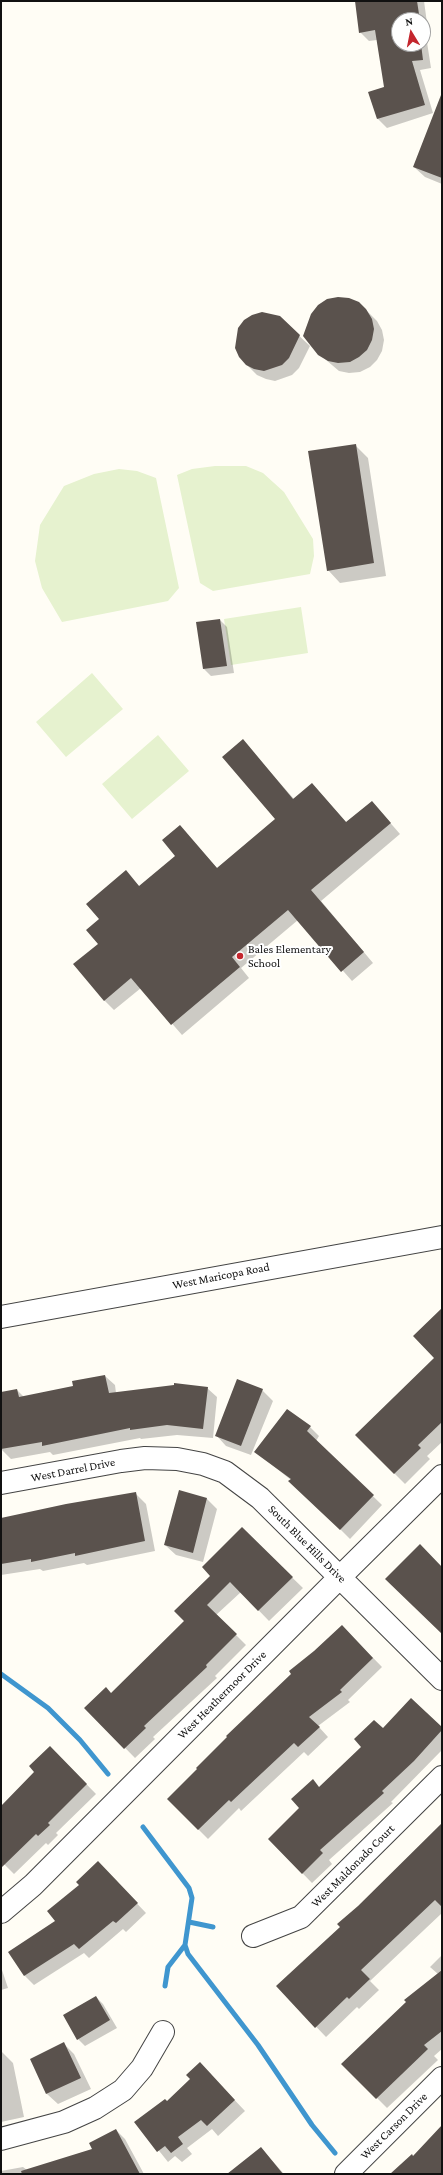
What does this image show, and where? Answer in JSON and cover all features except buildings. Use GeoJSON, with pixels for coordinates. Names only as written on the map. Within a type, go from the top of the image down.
{"type":"FeatureCollection","features":[{"type":"Feature","properties":{"kind":"street","name":"West Maricopa Road"},"geometry":{"type":"LineString","coordinates":[[1,1317],[442,1237]]}},
{"type":"Feature","properties":{"kind":"street","name":"West Darrel Drive"},"geometry":{"type":"LineString","coordinates":[[1,1483],[144,1458]]}},
{"type":"Feature","properties":{"kind":"street","name":"South Blue Hills Drive"},"geometry":{"type":"LineString","coordinates":[[144,1458],[177,1460],[203,1464],[225,1472],[260,1498],[442,1678]]}},
{"type":"Feature","properties":{"kind":"street","name":"West Heathermoor Drive"},"geometry":{"type":"LineString","coordinates":[[1,1912],[33,1885],[442,1476]]}},
{"type":"Feature","properties":{"kind":"street","name":"West Maldonado Court"},"geometry":{"type":"LineString","coordinates":[[253,1936],[301,1917],[442,1777]]}},
{"type":"Feature","properties":{"kind":"street"},"geometry":{"type":"LineString","coordinates":[[1,2138],[27,2133],[64,2122],[95,2108],[123,2090],[142,2068],[163,2032]]}},
{"type":"Feature","properties":{"kind":"street","name":"West Carson Drive"},"geometry":{"type":"LineString","coordinates":[[346,2174],[442,2078]]}},
{"type":"Feature","properties":{"kind":"green space"},"geometry":{"type":"Polygon","coordinates":[[[215,466],[246,466],[263,473],[284,492],[313,539],[314,556],[310,574],[213,591],[200,583],[177,475],[192,469],[215,466]]]}},
{"type":"Feature","properties":{"kind":"green space"},"geometry":{"type":"Polygon","coordinates":[[[119,469],[137,471],[156,478],[179,588],[168,601],[62,622],[42,588],[35,561],[40,525],[64,486],[94,474],[119,469]]]}},
{"type":"Feature","properties":{"kind":"green space"},"geometry":{"type":"Polygon","coordinates":[[[301,607],[308,653],[231,665],[224,619],[301,607]]]}},
{"type":"Feature","properties":{"kind":"green space"},"geometry":{"type":"Polygon","coordinates":[[[92,673],[123,709],[66,757],[36,722],[92,673]]]}},
{"type":"Feature","properties":{"kind":"green space"},"geometry":{"type":"Polygon","coordinates":[[[158,735],[189,771],[132,819],[102,784],[158,735]]]}},
{"type":"Feature","properties":{"kind":"waterway"},"geometry":{"type":"LineString","coordinates":[[1,1674],[48,1708],[80,1740],[108,1774]]}},
{"type":"Feature","properties":{"kind":"waterway"},"geometry":{"type":"LineString","coordinates":[[143,1827],[189,1888],[192,1898],[185,1945],[188,1954],[258,2045],[312,2125],[335,2153]]}},
{"type":"Feature","properties":{"kind":"waterway"},"geometry":{"type":"LineString","coordinates":[[189,1922],[213,1927]]}},
{"type":"Feature","properties":{"kind":"waterway"},"geometry":{"type":"LineString","coordinates":[[165,1986],[168,1967],[185,1945]]}},
{"type":"Feature","properties":{"kind":"place","name":"Bales Elementary School"},"geometry":{"type":"Point","coordinates":[240,956]}}]}
